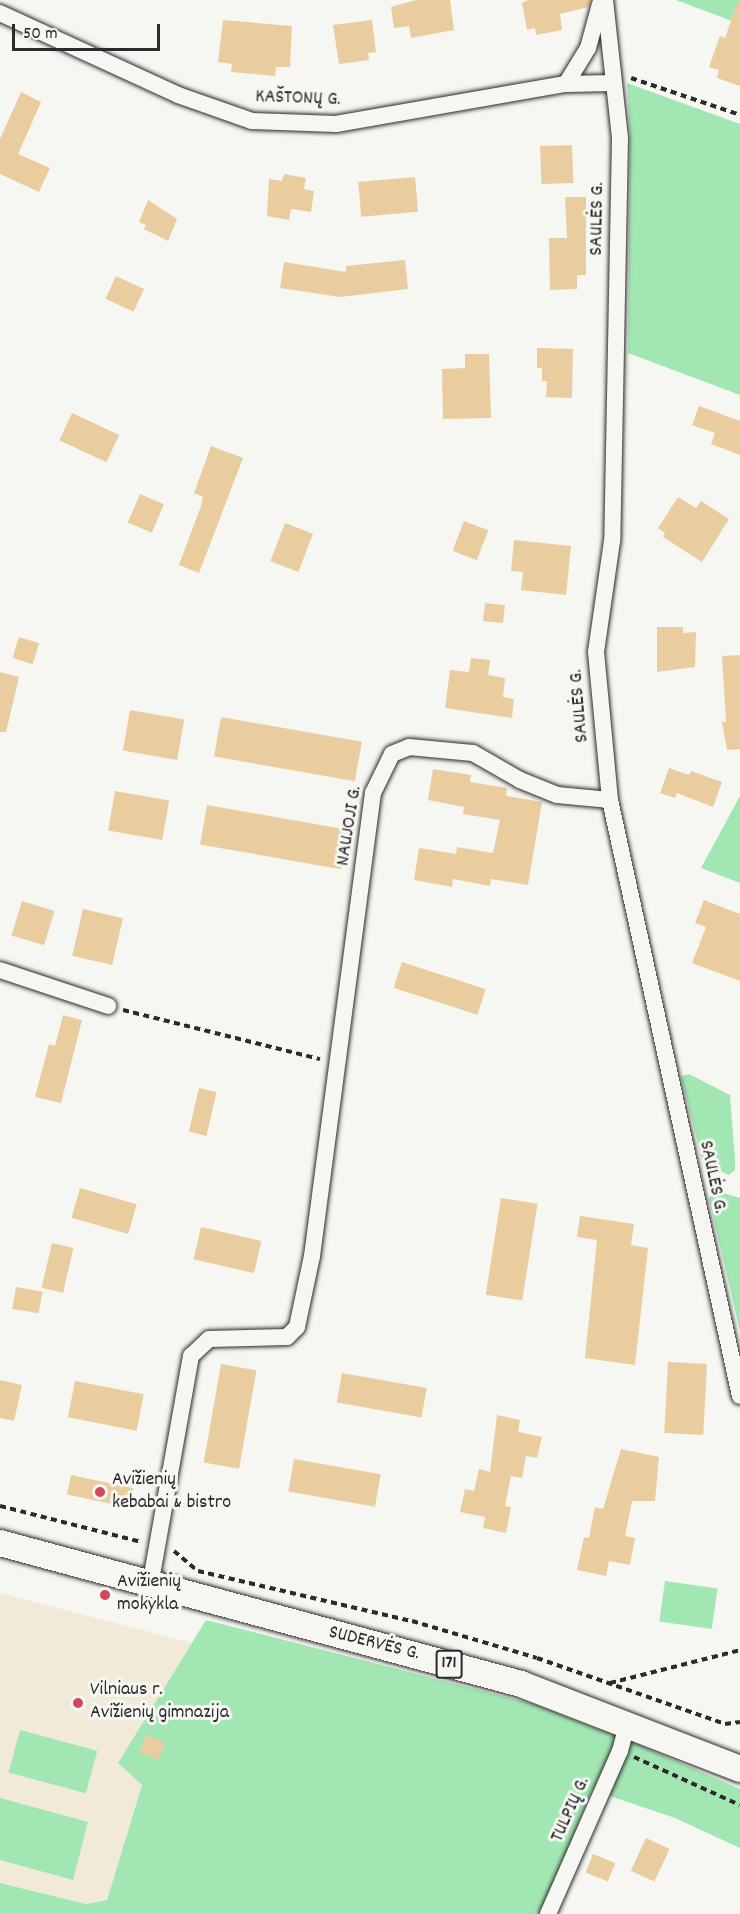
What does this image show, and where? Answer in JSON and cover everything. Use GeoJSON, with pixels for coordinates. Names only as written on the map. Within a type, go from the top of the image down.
{"type":"FeatureCollection","features":[{"type":"Feature","properties":{"kind":"main road","name":"SUDERVĖS G."},"geometry":{"type":"LineString","coordinates":[[0,1543],[150,1586],[521,1684],[628,1722],[740,1769]]}},
{"type":"Feature","properties":{"kind":"street","name":"SAULĖS G."},"geometry":{"type":"LineString","coordinates":[[603,0],[614,57],[613,83],[621,138],[612,542],[596,652],[610,800],[740,1396]]}},
{"type":"Feature","properties":{"kind":"street"},"geometry":{"type":"LineString","coordinates":[[566,84],[588,48],[603,0]]}},
{"type":"Feature","properties":{"kind":"street","name":"KAŠTONŲ G."},"geometry":{"type":"LineString","coordinates":[[0,13],[178,95],[252,121],[336,124],[566,84],[613,83]]}},
{"type":"Feature","properties":{"kind":"street","name":"NAUJOJI G."},"geometry":{"type":"LineString","coordinates":[[150,1586],[191,1356],[209,1339],[286,1337],[297,1327],[312,1256],[373,793],[392,754],[409,747],[473,753],[520,780],[557,795],[610,800]]}},
{"type":"Feature","properties":{"kind":"street"},"geometry":{"type":"LineString","coordinates":[[0,970],[108,1006]]}},
{"type":"Feature","properties":{"kind":"street","name":"TULPIŲ G."},"geometry":{"type":"LineString","coordinates":[[548,1914],[620,1750],[628,1722]]}},
{"type":"Feature","properties":{"kind":"path"},"geometry":{"type":"LineString","coordinates":[[613,83],[633,77],[740,115]]}},
{"type":"Feature","properties":{"kind":"path"},"geometry":{"type":"LineString","coordinates":[[108,1006],[338,1063]]}},
{"type":"Feature","properties":{"kind":"path"},"geometry":{"type":"LineString","coordinates":[[0,1506],[157,1546],[180,1555],[198,1571],[412,1621],[610,1683],[725,1724],[740,1722]]}},
{"type":"Feature","properties":{"kind":"path"},"geometry":{"type":"LineString","coordinates":[[610,1683],[740,1650]]}},
{"type":"Feature","properties":{"kind":"path"},"geometry":{"type":"LineString","coordinates":[[620,1750],[740,1805]]}},
{"type":"Feature","properties":{"kind":"shaded area","name":"Vilniaus r. Avižienių gimnazija"},"geometry":{"type":"Polygon","coordinates":[[[0,1593],[192,1643],[118,1763],[142,1785],[107,1900],[86,1904],[0,1883],[0,1593]]]}},
{"type":"Feature","properties":{"kind":"green space"},"geometry":{"type":"Polygon","coordinates":[[[676,0],[740,0],[740,24],[676,0]]]}},
{"type":"Feature","properties":{"kind":"green space"},"geometry":{"type":"Polygon","coordinates":[[[627,83],[740,124],[740,395],[628,353],[630,133],[627,83]]]}},
{"type":"Feature","properties":{"kind":"green space"},"geometry":{"type":"Polygon","coordinates":[[[740,796],[740,883],[701,868],[740,796]]]}},
{"type":"Feature","properties":{"kind":"green space"},"geometry":{"type":"Polygon","coordinates":[[[689,1074],[730,1095],[735,1170],[729,1175],[703,1164],[681,1076],[689,1074]]]}},
{"type":"Feature","properties":{"kind":"green space"},"geometry":{"type":"Polygon","coordinates":[[[714,1190],[740,1198],[740,1331],[709,1199],[714,1190]]]}},
{"type":"Feature","properties":{"kind":"green space"},"geometry":{"type":"Polygon","coordinates":[[[665,1581],[717,1588],[712,1629],[659,1622],[665,1581]]]}},
{"type":"Feature","properties":{"kind":"green space"},"geometry":{"type":"Polygon","coordinates":[[[206,1620],[533,1704],[639,1745],[740,1789],[740,1848],[675,1818],[592,1790],[549,1896],[538,1914],[0,1914],[0,1883],[86,1904],[107,1900],[142,1785],[118,1763],[206,1620]]]}},
{"type":"Feature","properties":{"kind":"green space"},"geometry":{"type":"Polygon","coordinates":[[[20,1730],[97,1751],[86,1793],[9,1773],[20,1730]]]}},
{"type":"Feature","properties":{"kind":"green space"},"geometry":{"type":"Polygon","coordinates":[[[0,1798],[88,1822],[73,1880],[0,1860],[0,1798]]]}},
{"type":"Feature","properties":{"kind":"building"},"geometry":{"type":"Polygon","coordinates":[[[416,0],[450,0],[454,30],[411,38],[409,26],[394,28],[391,7],[416,0]]]}},
{"type":"Feature","properties":{"kind":"building"},"geometry":{"type":"Polygon","coordinates":[[[528,0],[591,0],[588,7],[560,14],[562,30],[536,35],[535,28],[527,30],[522,3],[528,0]]]}},
{"type":"Feature","properties":{"kind":"building"},"geometry":{"type":"Polygon","coordinates":[[[737,3],[740,3],[740,86],[717,78],[719,70],[709,67],[720,36],[725,38],[737,3]]]}},
{"type":"Feature","properties":{"kind":"building"},"geometry":{"type":"Polygon","coordinates":[[[223,20],[292,26],[290,67],[276,67],[275,76],[231,72],[232,64],[218,62],[223,20]]]}},
{"type":"Feature","properties":{"kind":"building"},"geometry":{"type":"Polygon","coordinates":[[[372,20],[376,52],[368,53],[369,60],[339,64],[333,25],[372,20]]]}},
{"type":"Feature","properties":{"kind":"building"},"geometry":{"type":"Polygon","coordinates":[[[21,92],[41,102],[18,154],[50,168],[39,192],[0,174],[0,139],[21,92]]]}},
{"type":"Feature","properties":{"kind":"building"},"geometry":{"type":"Polygon","coordinates":[[[572,145],[573,183],[541,184],[540,146],[572,145]]]}},
{"type":"Feature","properties":{"kind":"building"},"geometry":{"type":"Polygon","coordinates":[[[284,174],[306,178],[304,189],[314,191],[311,212],[291,209],[289,220],[267,216],[269,179],[282,181],[284,174]]]}},
{"type":"Feature","properties":{"kind":"building"},"geometry":{"type":"Polygon","coordinates":[[[415,177],[418,212],[361,217],[358,182],[415,177]]]}},
{"type":"Feature","properties":{"kind":"building"},"geometry":{"type":"Polygon","coordinates":[[[565,197],[586,197],[586,275],[577,275],[577,289],[550,290],[549,238],[567,238],[565,197]]]}},
{"type":"Feature","properties":{"kind":"building"},"geometry":{"type":"Polygon","coordinates":[[[148,200],[177,219],[168,241],[144,229],[146,225],[139,222],[148,200]]]}},
{"type":"Feature","properties":{"kind":"building"},"geometry":{"type":"Polygon","coordinates":[[[405,260],[408,289],[340,297],[280,288],[284,262],[346,272],[346,266],[405,260]]]}},
{"type":"Feature","properties":{"kind":"building"},"geometry":{"type":"Polygon","coordinates":[[[116,276],[144,289],[134,312],[105,299],[116,276]]]}},
{"type":"Feature","properties":{"kind":"building"},"geometry":{"type":"Polygon","coordinates":[[[537,348],[573,349],[572,398],[546,397],[547,381],[542,381],[542,368],[537,368],[537,348]]]}},
{"type":"Feature","properties":{"kind":"building"},"geometry":{"type":"Polygon","coordinates":[[[465,354],[489,354],[491,418],[443,419],[442,369],[465,368],[465,354]]]}},
{"type":"Feature","properties":{"kind":"building"},"geometry":{"type":"Polygon","coordinates":[[[699,406],[740,421],[740,455],[711,444],[715,433],[692,425],[699,406]]]}},
{"type":"Feature","properties":{"kind":"building"},"geometry":{"type":"Polygon","coordinates":[[[72,413],[119,435],[106,462],[59,440],[72,413]]]}},
{"type":"Feature","properties":{"kind":"building"},"geometry":{"type":"Polygon","coordinates":[[[211,446],[243,458],[199,573],[179,565],[201,506],[203,497],[194,493],[211,446]]]}},
{"type":"Feature","properties":{"kind":"building"},"geometry":{"type":"Polygon","coordinates":[[[140,494],[164,504],[152,533],[128,523],[140,494]]]}},
{"type":"Feature","properties":{"kind":"building"},"geometry":{"type":"Polygon","coordinates":[[[678,497],[696,508],[701,501],[729,519],[702,562],[663,537],[665,533],[658,528],[678,497]]]}},
{"type":"Feature","properties":{"kind":"building"},"geometry":{"type":"Polygon","coordinates":[[[464,521],[488,530],[477,560],[453,551],[464,521]]]}},
{"type":"Feature","properties":{"kind":"building"},"geometry":{"type":"Polygon","coordinates":[[[285,523],[313,534],[298,572],[270,561],[285,523]]]}},
{"type":"Feature","properties":{"kind":"building"},"geometry":{"type":"Polygon","coordinates":[[[514,540],[571,546],[566,595],[521,590],[523,572],[511,571],[514,540]]]}},
{"type":"Feature","properties":{"kind":"building"},"geometry":{"type":"Polygon","coordinates":[[[485,603],[505,605],[503,623],[483,621],[485,603]]]}},
{"type":"Feature","properties":{"kind":"building"},"geometry":{"type":"Polygon","coordinates":[[[657,627],[683,627],[683,633],[696,632],[695,667],[657,672],[657,627]]]}},
{"type":"Feature","properties":{"kind":"building"},"geometry":{"type":"Polygon","coordinates":[[[19,637],[39,643],[33,664],[13,658],[19,637]]]}},
{"type":"Feature","properties":{"kind":"building"},"geometry":{"type":"Polygon","coordinates":[[[740,655],[740,749],[727,750],[722,722],[726,722],[722,656],[740,655]]]}},
{"type":"Feature","properties":{"kind":"building"},"geometry":{"type":"Polygon","coordinates":[[[471,658],[490,660],[488,675],[505,678],[503,697],[514,699],[512,718],[445,708],[450,670],[469,672],[471,658]]]}},
{"type":"Feature","properties":{"kind":"building"},"geometry":{"type":"Polygon","coordinates":[[[0,672],[19,677],[6,732],[0,732],[0,672]]]}},
{"type":"Feature","properties":{"kind":"building"},"geometry":{"type":"Polygon","coordinates":[[[130,710],[184,720],[177,760],[123,750],[130,710]]]}},
{"type":"Feature","properties":{"kind":"building"},"geometry":{"type":"Polygon","coordinates":[[[221,717],[362,742],[355,781],[214,756],[221,717]]]}},
{"type":"Feature","properties":{"kind":"building"},"geometry":{"type":"Polygon","coordinates":[[[669,768],[689,775],[691,771],[722,782],[713,807],[677,793],[675,798],[660,793],[669,768]]]}},
{"type":"Feature","properties":{"kind":"building"},"geometry":{"type":"Polygon","coordinates":[[[433,769],[471,775],[470,782],[507,788],[506,796],[542,802],[528,885],[491,879],[490,886],[453,879],[452,887],[414,880],[419,848],[456,854],[457,847],[493,853],[500,820],[463,814],[464,807],[428,800],[433,769]]]}},
{"type":"Feature","properties":{"kind":"building"},"geometry":{"type":"Polygon","coordinates":[[[115,791],[169,801],[162,840],[108,830],[115,791]]]}},
{"type":"Feature","properties":{"kind":"building"},"geometry":{"type":"Polygon","coordinates":[[[207,805],[348,830],[341,869],[200,844],[207,805]]]}},
{"type":"Feature","properties":{"kind":"building"},"geometry":{"type":"Polygon","coordinates":[[[704,900],[740,914],[740,981],[692,963],[706,927],[695,923],[704,900]]]}},
{"type":"Feature","properties":{"kind":"building"},"geometry":{"type":"Polygon","coordinates":[[[22,901],[55,911],[44,945],[11,935],[22,901]]]}},
{"type":"Feature","properties":{"kind":"building"},"geometry":{"type":"Polygon","coordinates":[[[83,909],[123,918],[112,965],[72,956],[83,909]]]}},
{"type":"Feature","properties":{"kind":"building"},"geometry":{"type":"Polygon","coordinates":[[[402,962],[486,989],[477,1015],[394,988],[402,962]]]}},
{"type":"Feature","properties":{"kind":"building"},"geometry":{"type":"Polygon","coordinates":[[[63,1015],[82,1020],[61,1103],[35,1097],[49,1044],[55,1046],[63,1015]]]}},
{"type":"Feature","properties":{"kind":"building"},"geometry":{"type":"Polygon","coordinates":[[[199,1088],[217,1092],[206,1136],[189,1132],[199,1088]]]}},
{"type":"Feature","properties":{"kind":"building"},"geometry":{"type":"Polygon","coordinates":[[[80,1188],[137,1204],[128,1234],[71,1218],[80,1188]]]}},
{"type":"Feature","properties":{"kind":"building"},"geometry":{"type":"Polygon","coordinates":[[[501,1198],[538,1204],[522,1301],[486,1295],[501,1198]]]}},
{"type":"Feature","properties":{"kind":"building"},"geometry":{"type":"Polygon","coordinates":[[[580,1216],[634,1224],[631,1245],[648,1248],[635,1365],[585,1358],[597,1240],[577,1237],[580,1216]]]}},
{"type":"Feature","properties":{"kind":"building"},"geometry":{"type":"Polygon","coordinates":[[[201,1227],[261,1241],[254,1273],[194,1259],[201,1227]]]}},
{"type":"Feature","properties":{"kind":"building"},"geometry":{"type":"Polygon","coordinates":[[[52,1243],[73,1248],[63,1293],[42,1288],[52,1243]]]}},
{"type":"Feature","properties":{"kind":"building"},"geometry":{"type":"Polygon","coordinates":[[[16,1287],[43,1292],[39,1313],[12,1309],[16,1287]]]}},
{"type":"Feature","properties":{"kind":"building"},"geometry":{"type":"Polygon","coordinates":[[[668,1362],[707,1364],[703,1435],[664,1433],[668,1362]]]}},
{"type":"Feature","properties":{"kind":"building"},"geometry":{"type":"Polygon","coordinates":[[[221,1364],[256,1370],[239,1469],[204,1462],[221,1364]]]}},
{"type":"Feature","properties":{"kind":"building"},"geometry":{"type":"Polygon","coordinates":[[[342,1373],[427,1388],[421,1417],[337,1403],[342,1373]]]}},
{"type":"Feature","properties":{"kind":"building"},"geometry":{"type":"Polygon","coordinates":[[[0,1380],[22,1385],[14,1421],[0,1418],[0,1380]]]}},
{"type":"Feature","properties":{"kind":"building"},"geometry":{"type":"Polygon","coordinates":[[[75,1381],[144,1394],[137,1431],[68,1417],[75,1381]]]}},
{"type":"Feature","properties":{"kind":"building"},"geometry":{"type":"Polygon","coordinates":[[[497,1415],[520,1420],[518,1432],[542,1437],[537,1458],[526,1456],[522,1478],[511,1476],[505,1506],[511,1507],[506,1533],[483,1528],[485,1517],[460,1512],[465,1489],[474,1491],[479,1469],[490,1472],[497,1415]]]}},
{"type":"Feature","properties":{"kind":"building"},"geometry":{"type":"Polygon","coordinates":[[[621,1449],[659,1457],[655,1501],[632,1501],[625,1536],[635,1538],[630,1565],[609,1561],[606,1576],[577,1570],[584,1537],[589,1538],[595,1507],[603,1509],[621,1449]]]}},
{"type":"Feature","properties":{"kind":"building"},"geometry":{"type":"Polygon","coordinates":[[[294,1459],[381,1474],[375,1507],[288,1491],[294,1459]]]}},
{"type":"Feature","properties":{"kind":"building","name":"Avižienių kebabai & bistro"},"geometry":{"type":"Polygon","coordinates":[[[71,1475],[134,1488],[129,1508],[67,1495],[71,1475]]]}},
{"type":"Feature","properties":{"kind":"building"},"geometry":{"type":"Polygon","coordinates":[[[146,1735],[165,1742],[158,1760],[140,1753],[146,1735]]]}},
{"type":"Feature","properties":{"kind":"building"},"geometry":{"type":"Polygon","coordinates":[[[646,1838],[670,1849],[654,1882],[631,1871],[646,1838]]]}},
{"type":"Feature","properties":{"kind":"building"},"geometry":{"type":"Polygon","coordinates":[[[593,1854],[615,1863],[608,1882],[586,1873],[593,1854]]]}},
{"type":"Feature","properties":{"kind":"place","name":"Avižienių kebabai & bistro"},"geometry":{"type":"Point","coordinates":[100,1492]}},
{"type":"Feature","properties":{"kind":"place","name":"Avižienių mokykla"},"geometry":{"type":"Point","coordinates":[105,1595]}},
{"type":"Feature","properties":{"kind":"place","name":"Vilniaus r. Avižienių gimnazija"},"geometry":{"type":"Point","coordinates":[78,1703]}}]}
